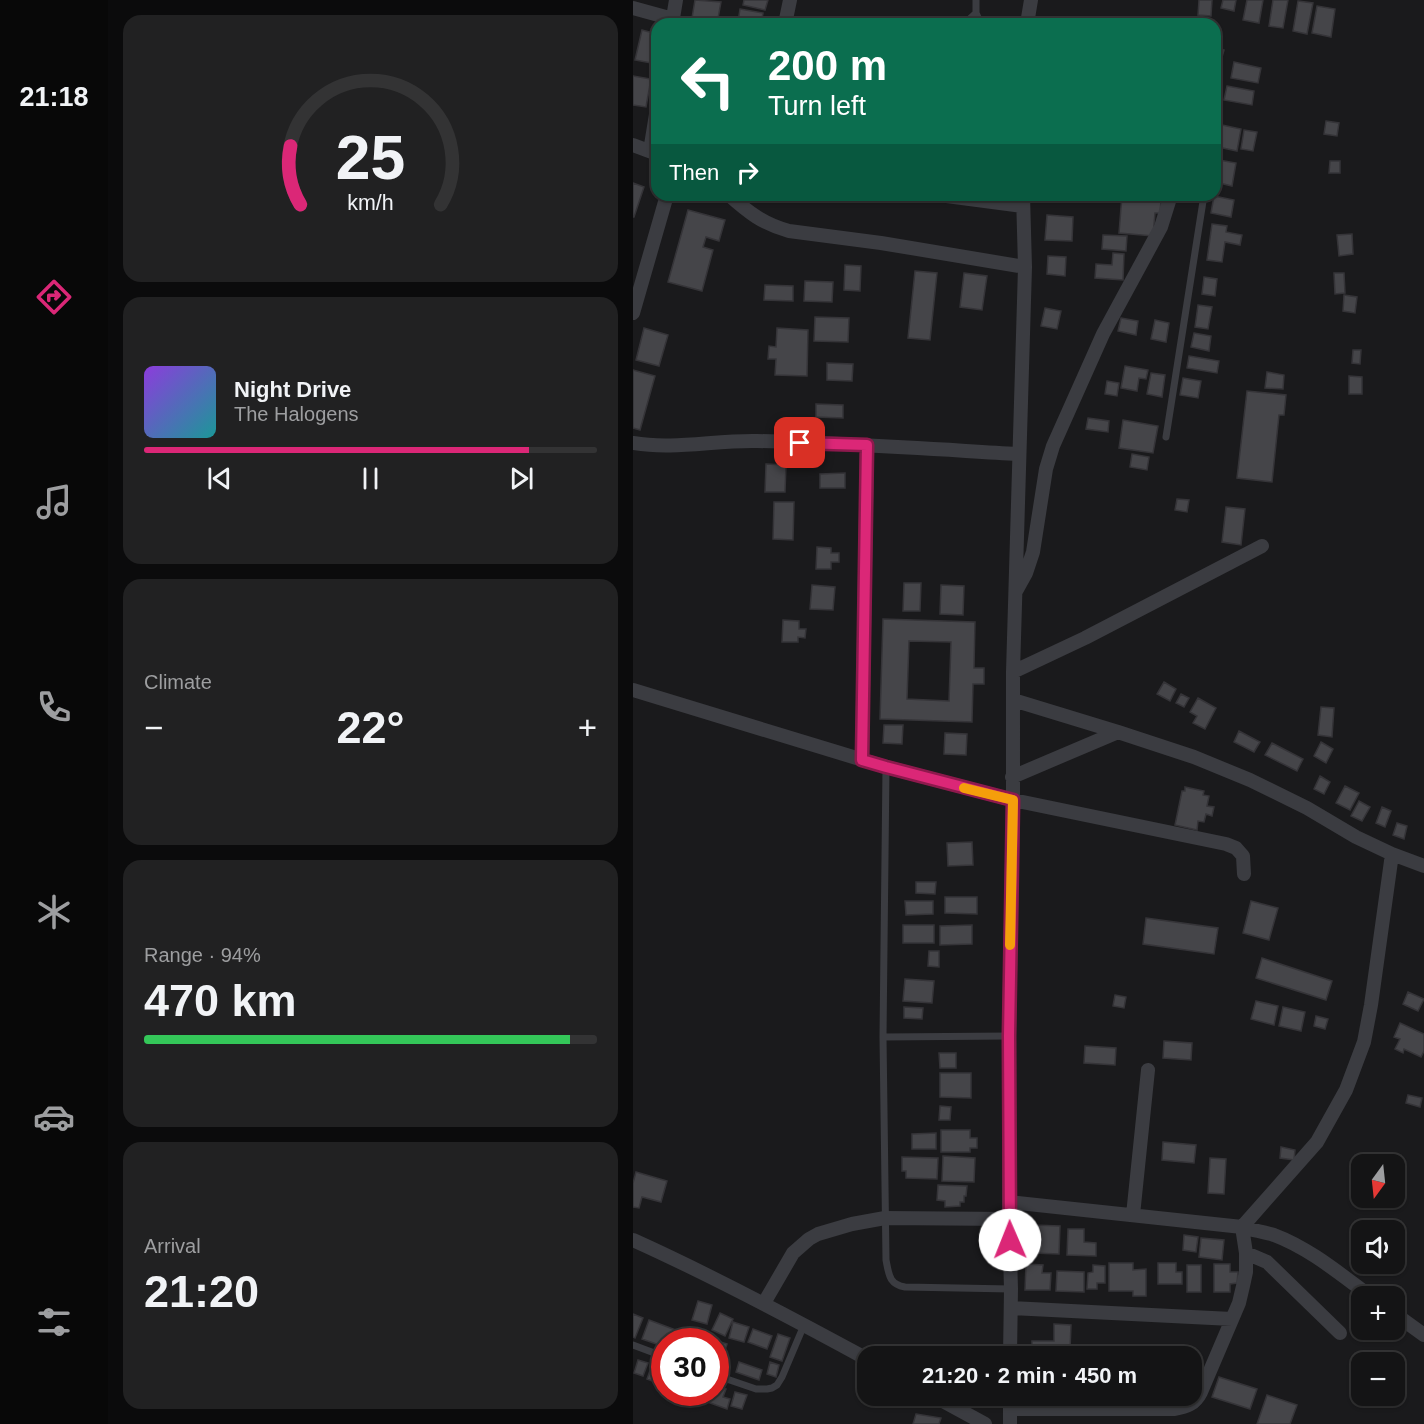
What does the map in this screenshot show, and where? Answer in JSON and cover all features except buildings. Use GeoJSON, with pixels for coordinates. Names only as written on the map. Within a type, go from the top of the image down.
{"type":"FeatureCollection","features":[{"type":"Feature","properties":{"kind":"street"},"geometry":{"type":"LineString","coordinates":[[673,18],[676,0]]}},
{"type":"Feature","properties":{"kind":"street"},"geometry":{"type":"LineString","coordinates":[[786,18],[790,0]]}},
{"type":"Feature","properties":{"kind":"street"},"geometry":{"type":"LineString","coordinates":[[1028,18],[1031,0]]}},
{"type":"Feature","properties":{"kind":"street"},"geometry":{"type":"LineString","coordinates":[[633,8],[663,18]]}},
{"type":"Feature","properties":{"kind":"street"},"geometry":{"type":"LineString","coordinates":[[633,145],[651,151]]}},
{"type":"Feature","properties":{"kind":"street"},"geometry":{"type":"LineString","coordinates":[[633,313],[665,201]]}},
{"type":"Feature","properties":{"kind":"street"},"geometry":{"type":"LineString","coordinates":[[736,201],[763,222],[789,231],[881,243],[1025,267]]}},
{"type":"Feature","properties":{"kind":"street"},"geometry":{"type":"LineString","coordinates":[[1010,1346],[1009,1036],[1013,672],[1025,267],[1023,201]]}},
{"type":"Feature","properties":{"kind":"street"},"geometry":{"type":"LineString","coordinates":[[1015,593],[1026,573],[1033,552],[1046,469],[1053,446],[1103,334],[1161,227],[1169,201]]}},
{"type":"Feature","properties":{"kind":"street"},"geometry":{"type":"LineString","coordinates":[[633,442],[673,446],[755,441],[1018,454]]}},
{"type":"Feature","properties":{"kind":"street"},"geometry":{"type":"LineString","coordinates":[[862,760],[867,445]]}},
{"type":"Feature","properties":{"kind":"street"},"geometry":{"type":"LineString","coordinates":[[1013,672],[1085,638],[1262,546]]}},
{"type":"Feature","properties":{"kind":"street"},"geometry":{"type":"LineString","coordinates":[[633,690],[886,767],[1013,800],[1226,844],[1236,848],[1243,856],[1244,874]]}},
{"type":"Feature","properties":{"kind":"street"},"geometry":{"type":"LineString","coordinates":[[1013,700],[1194,757],[1250,780],[1307,808],[1356,837],[1424,866]]}},
{"type":"Feature","properties":{"kind":"street"},"geometry":{"type":"LineString","coordinates":[[1012,777],[1118,732]]}},
{"type":"Feature","properties":{"kind":"street"},"geometry":{"type":"LineString","coordinates":[[1242,1227],[1317,1142],[1346,1090],[1364,1042],[1392,854]]}},
{"type":"Feature","properties":{"kind":"street"},"geometry":{"type":"LineString","coordinates":[[1133,1215],[1148,1070]]}},
{"type":"Feature","properties":{"kind":"street"},"geometry":{"type":"LineString","coordinates":[[1009,1202],[1242,1227],[1274,1235],[1303,1249],[1357,1286]]}},
{"type":"Feature","properties":{"kind":"street"},"geometry":{"type":"LineString","coordinates":[[764,1303],[793,1253],[809,1239],[835,1228],[885,1218],[1009,1219]]}},
{"type":"Feature","properties":{"kind":"street"},"geometry":{"type":"LineString","coordinates":[[1202,1390],[1239,1303],[1246,1272],[1242,1227]]}},
{"type":"Feature","properties":{"kind":"street"},"geometry":{"type":"LineString","coordinates":[[633,1240],[764,1303],[857,1354]]}},
{"type":"Feature","properties":{"kind":"street"},"geometry":{"type":"LineString","coordinates":[[1246,1253],[1267,1262],[1340,1333]]}},
{"type":"Feature","properties":{"kind":"street"},"geometry":{"type":"LineString","coordinates":[[1011,1308],[1232,1319]]}},
{"type":"Feature","properties":{"kind":"street"},"geometry":{"type":"LineString","coordinates":[[1405,1321],[1424,1335]]}},
{"type":"Feature","properties":{"kind":"street"},"geometry":{"type":"LineString","coordinates":[[952,1406],[985,1424]]}},
{"type":"Feature","properties":{"kind":"street"},"geometry":{"type":"LineString","coordinates":[[1009,1424],[1010,1406]]}},
{"type":"Feature","properties":{"kind":"street"},"geometry":{"type":"LineString","coordinates":[[1104,1406],[1174,1409],[1187,1406]]}},
{"type":"Feature","properties":{"kind":"lane"},"geometry":{"type":"LineString","coordinates":[[976,0],[978,18]]}},
{"type":"Feature","properties":{"kind":"lane"},"geometry":{"type":"LineString","coordinates":[[971,18],[976,13]]}},
{"type":"Feature","properties":{"kind":"lane"},"geometry":{"type":"LineString","coordinates":[[1167,437],[1204,201]]}},
{"type":"Feature","properties":{"kind":"lane"},"geometry":{"type":"LineString","coordinates":[[886,767],[883,1037],[885,1218],[888,1274],[895,1284],[906,1287],[1011,1289]]}},
{"type":"Feature","properties":{"kind":"lane"},"geometry":{"type":"LineString","coordinates":[[883,1037],[1009,1036]]}},
{"type":"Feature","properties":{"kind":"lane"},"geometry":{"type":"LineString","coordinates":[[729,1380],[756,1389],[767,1389],[777,1385],[804,1325]]}},
{"type":"Feature","properties":{"kind":"lane"},"geometry":{"type":"LineString","coordinates":[[633,1346],[651,1352]]}},
{"type":"Feature","properties":{"kind":"slow traffic"},"geometry":{"type":"LineString","coordinates":[[964,788],[1013,800],[1010,945]]}},
{"type":"Feature","properties":{"kind":"route"},"geometry":{"type":"LineString","coordinates":[[800,443],[867,445],[862,760],[1013,800],[1009,1036],[1010,1240]]}}]}
